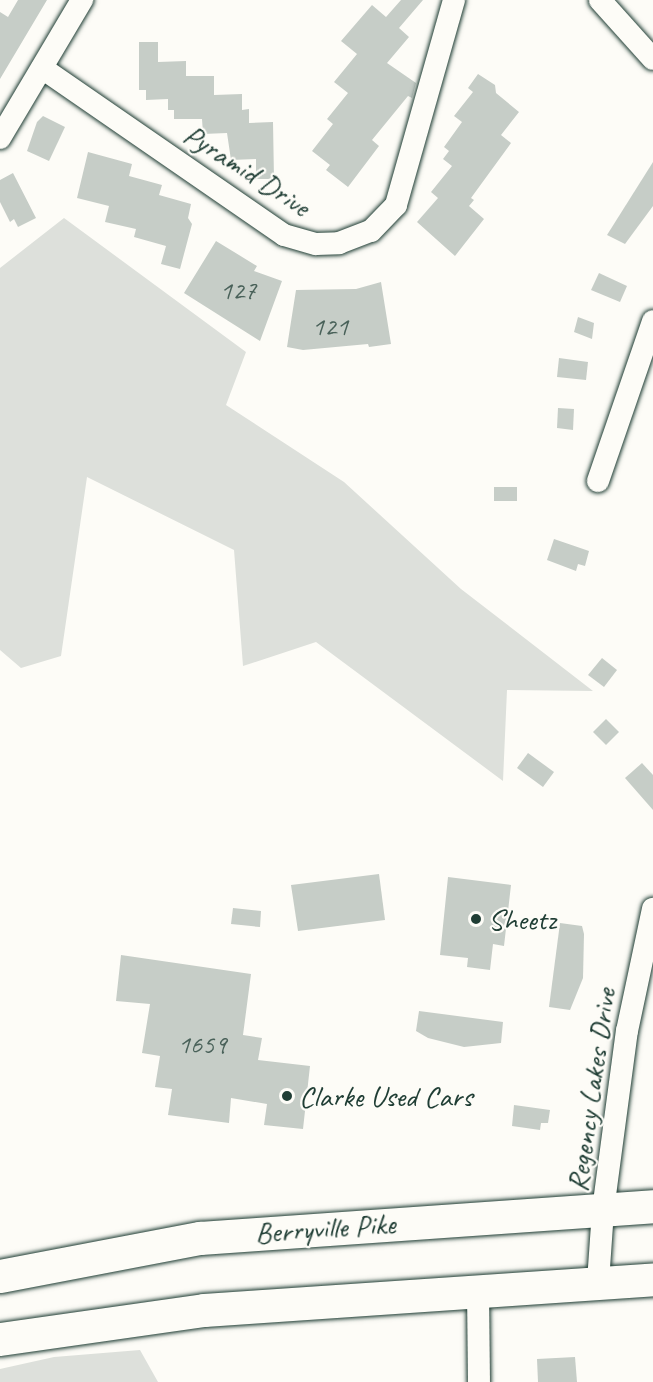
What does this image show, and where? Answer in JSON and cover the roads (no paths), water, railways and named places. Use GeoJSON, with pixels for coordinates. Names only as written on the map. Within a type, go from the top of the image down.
{"type":"FeatureCollection","features":[{"type":"Feature","properties":{"kind":"highway","name":"Berryville Pike"},"geometry":{"type":"LineString","coordinates":[[0,1276],[200,1238],[653,1206]]}},
{"type":"Feature","properties":{"kind":"highway"},"geometry":{"type":"LineString","coordinates":[[0,1339],[204,1310],[478,1289],[653,1279]]}},
{"type":"Feature","properties":{"kind":"street"},"geometry":{"type":"LineString","coordinates":[[0,138],[82,0]]}},
{"type":"Feature","properties":{"kind":"street","name":"Pyramid Drive"},"geometry":{"type":"LineString","coordinates":[[42,68],[284,234],[316,244],[339,243],[371,231],[396,205],[454,0]]}},
{"type":"Feature","properties":{"kind":"street"},"geometry":{"type":"LineString","coordinates":[[600,0],[653,58]]}},
{"type":"Feature","properties":{"kind":"street"},"geometry":{"type":"LineString","coordinates":[[598,481],[649,347],[653,321]]}},
{"type":"Feature","properties":{"kind":"street","name":"Regency Lakes Drive"},"geometry":{"type":"LineString","coordinates":[[598,1282],[603,1210],[627,1031],[653,909]]}},
{"type":"Feature","properties":{"kind":"street"},"geometry":{"type":"LineString","coordinates":[[478,1289],[478,1382]]}},
{"type":"Feature","properties":{"kind":"place","name":"Sheetz"},"geometry":{"type":"Point","coordinates":[476,919]}},
{"type":"Feature","properties":{"kind":"place","name":"Clarke Used Cars"},"geometry":{"type":"Point","coordinates":[287,1096]}}]}
